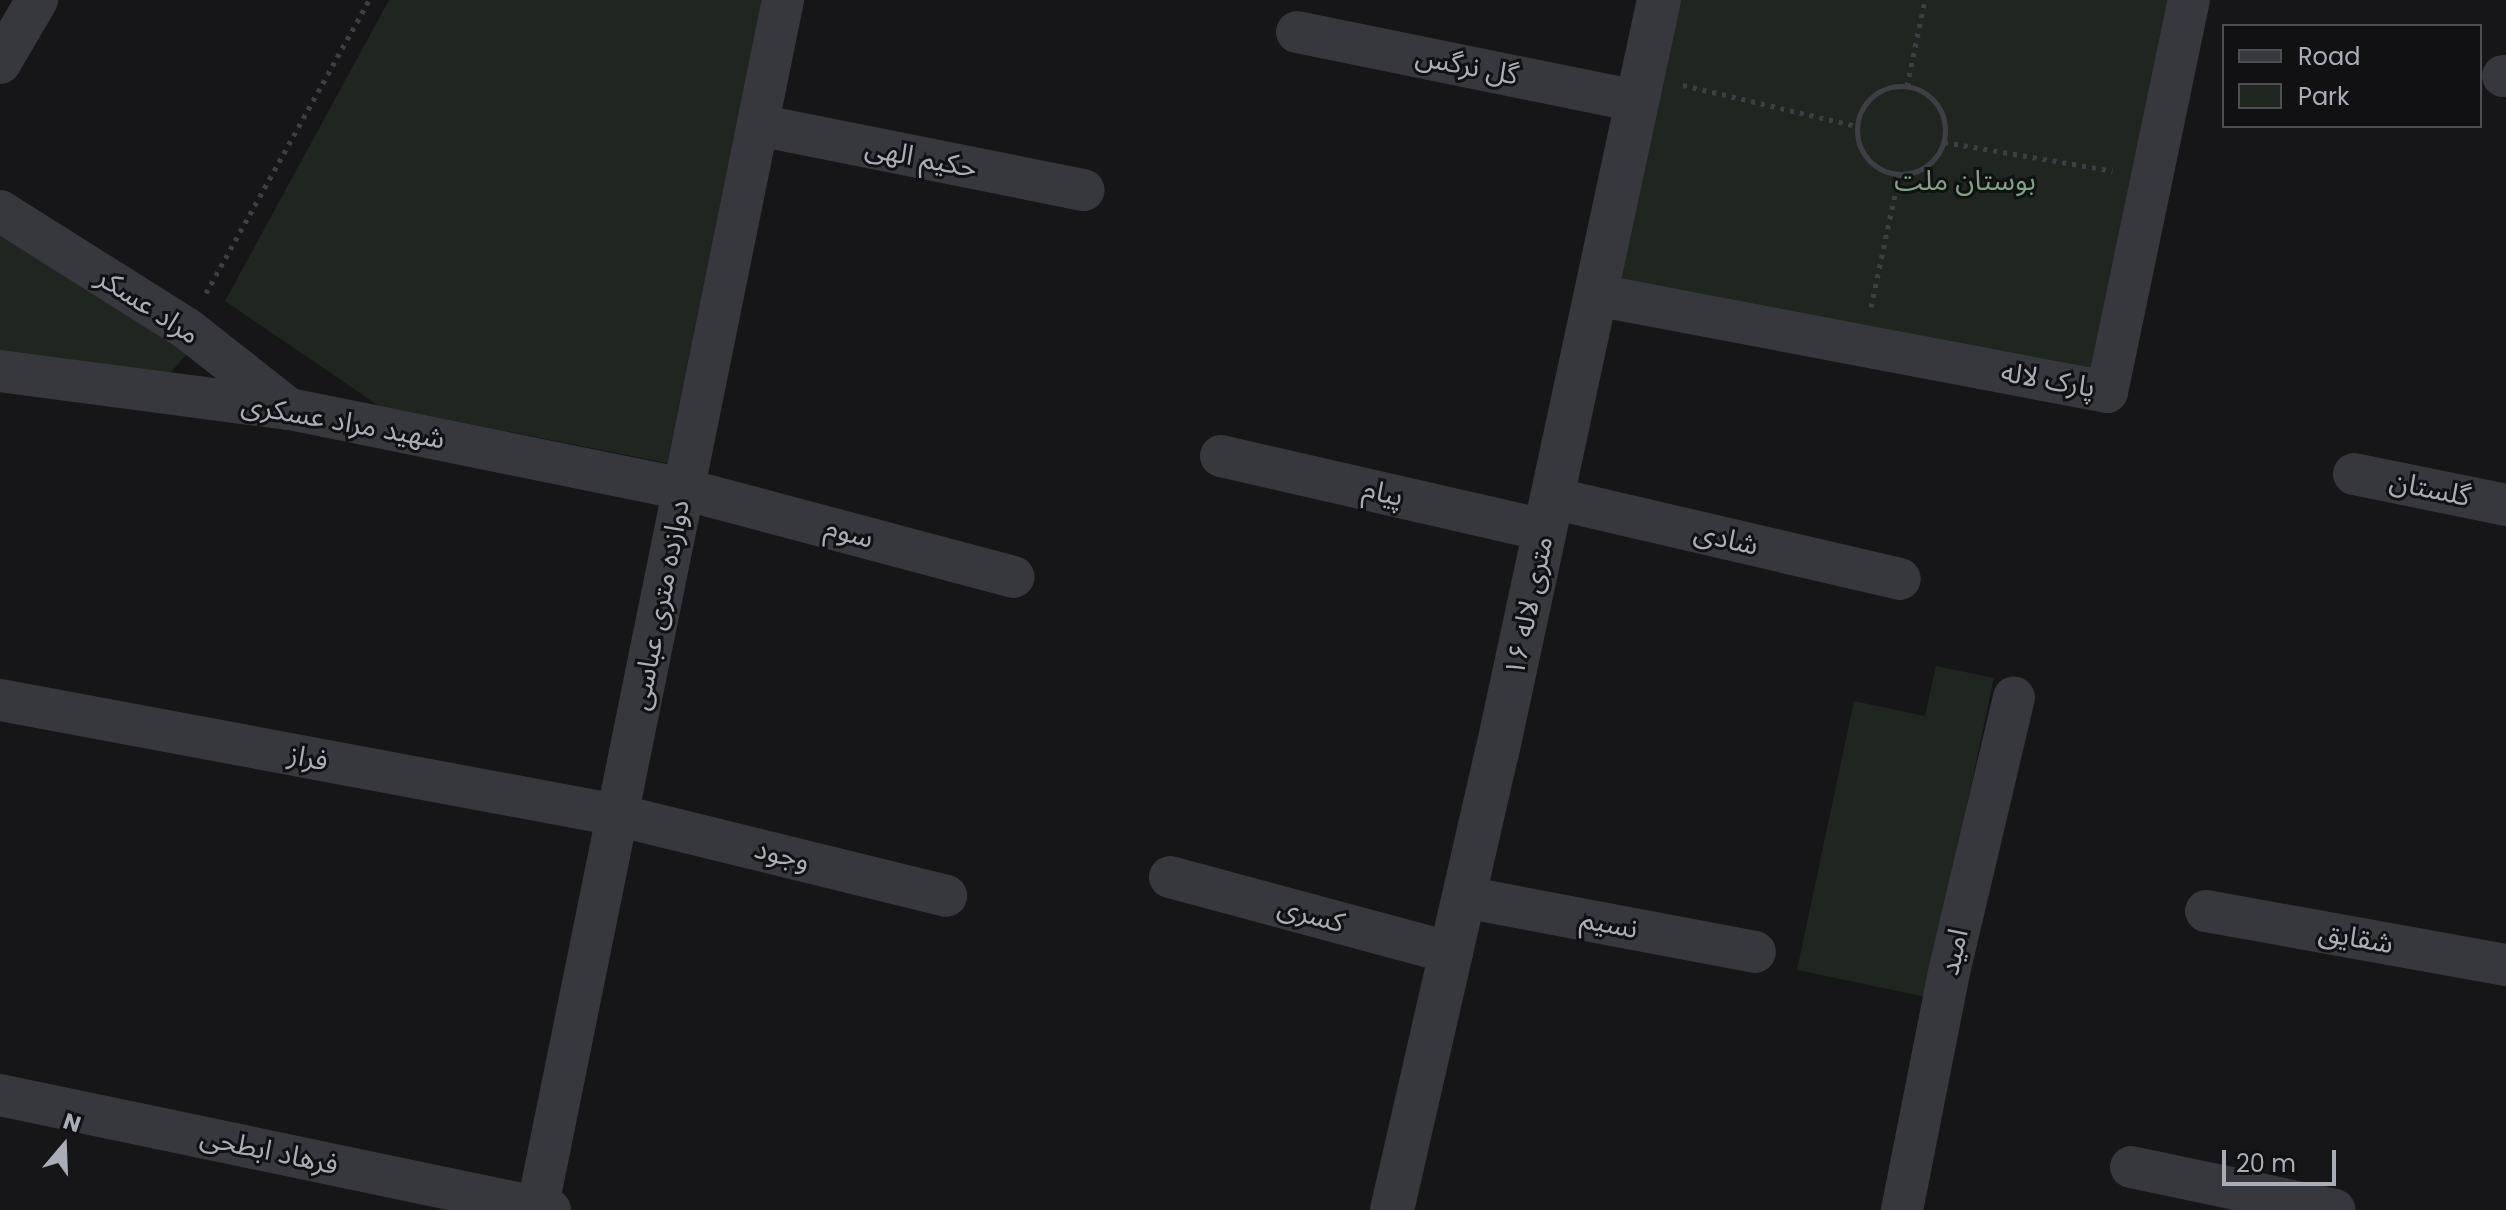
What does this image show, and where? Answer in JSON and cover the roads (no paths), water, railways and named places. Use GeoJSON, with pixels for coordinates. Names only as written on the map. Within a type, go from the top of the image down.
{"type":"FeatureCollection","features":[{"type":"Feature","properties":{"kind":"street"},"geometry":{"type":"LineString","coordinates":[[0,63],[37,0]]}},
{"type":"Feature","properties":{"kind":"street","name":"دوازده متری عباسی"},"geometry":{"type":"LineString","coordinates":[[541,1209],[617,815],[783,0]]}},
{"type":"Feature","properties":{"kind":"street","name":"۱۶ متری لاله"},"geometry":{"type":"LineString","coordinates":[[1392,1210],[1549,514],[1659,0]]}},
{"type":"Feature","properties":{"kind":"street","name":"پارک لاله"},"geometry":{"type":"LineString","coordinates":[[1596,295],[2107,392],[2189,0]]}},
{"type":"Feature","properties":{"kind":"street","name":"گل نرگس"},"geometry":{"type":"LineString","coordinates":[[1297,32],[1640,88]]}},
{"type":"Feature","properties":{"kind":"street","name":"حکیم الهی"},"geometry":{"type":"LineString","coordinates":[[758,125],[1084,190]]}},
{"type":"Feature","properties":{"kind":"street","name":"مراد عسکر"},"geometry":{"type":"LineString","coordinates":[[0,211],[186,328],[290,409]]}},
{"type":"Feature","properties":{"kind":"street","name":"شهید مراد عسکری"},"geometry":{"type":"LineString","coordinates":[[0,371],[290,409],[683,489]]}},
{"type":"Feature","properties":{"kind":"street","name":"پیام"},"geometry":{"type":"LineString","coordinates":[[1221,456],[1549,514]]}},
{"type":"Feature","properties":{"kind":"street","name":"گلستان"},"geometry":{"type":"LineString","coordinates":[[2354,474],[2506,505]]}},
{"type":"Feature","properties":{"kind":"street","name":"سوم"},"geometry":{"type":"LineString","coordinates":[[683,489],[1014,577]]}},
{"type":"Feature","properties":{"kind":"street","name":"شادی"},"geometry":{"type":"LineString","coordinates":[[1549,514],[1900,579]]}},
{"type":"Feature","properties":{"kind":"street","name":"امید"},"geometry":{"type":"LineString","coordinates":[[1902,1210],[1950,968],[2014,697]]}},
{"type":"Feature","properties":{"kind":"street","name":"فراز"},"geometry":{"type":"LineString","coordinates":[[0,700],[617,815]]}},
{"type":"Feature","properties":{"kind":"street","name":"وجود"},"geometry":{"type":"LineString","coordinates":[[617,815],[946,896]]}},
{"type":"Feature","properties":{"kind":"street","name":"کسری"},"geometry":{"type":"LineString","coordinates":[[1170,877],[1452,953]]}},
{"type":"Feature","properties":{"kind":"street","name":"نسیم"},"geometry":{"type":"LineString","coordinates":[[1464,897],[1755,952]]}},
{"type":"Feature","properties":{"kind":"street","name":"شقایق"},"geometry":{"type":"LineString","coordinates":[[2206,911],[2506,965]]}},
{"type":"Feature","properties":{"kind":"street","name":"فرهاد ابطحی"},"geometry":{"type":"LineString","coordinates":[[0,1095],[541,1209]]}},
{"type":"Feature","properties":{"kind":"street"},"geometry":{"type":"LineString","coordinates":[[2131,1167],[2335,1210]]}},
{"type":"Feature","properties":{"kind":"park label","name":"بوستان ملت"},"geometry":{"type":"Point","coordinates":[1965,181]}}]}
